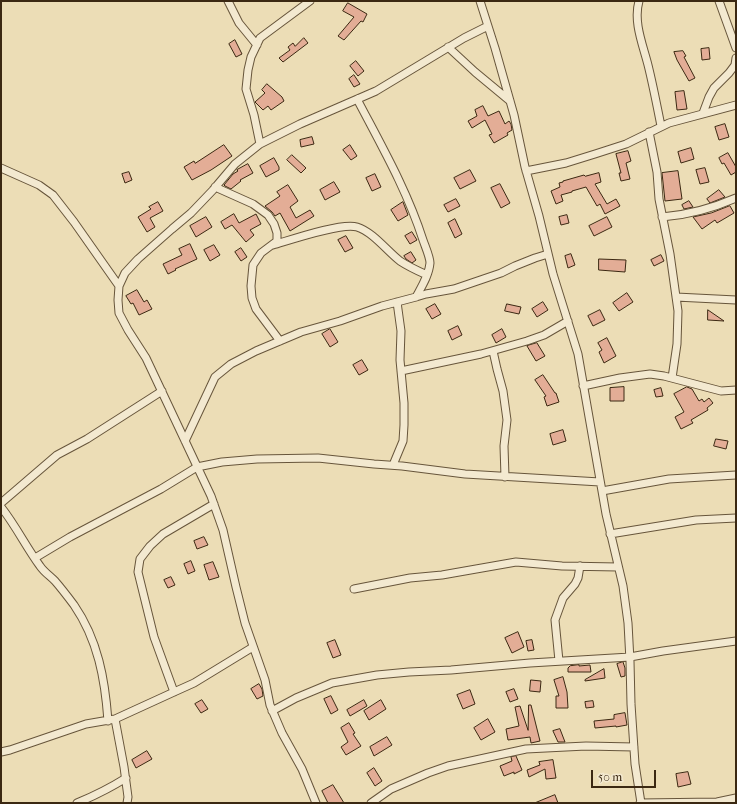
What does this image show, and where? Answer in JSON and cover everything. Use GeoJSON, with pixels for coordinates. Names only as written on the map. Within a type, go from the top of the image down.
{"type":"FeatureCollection","features":[{"type":"Feature","properties":{"kind":"street"},"geometry":{"type":"LineString","coordinates":[[228,1],[239,23],[257,46]]}},
{"type":"Feature","properties":{"kind":"street"},"geometry":{"type":"LineString","coordinates":[[260,144],[254,115],[246,89],[248,70],[252,57],[260,38],[310,1]]}},
{"type":"Feature","properties":{"kind":"street"},"geometry":{"type":"LineString","coordinates":[[480,1],[514,115],[526,171],[552,274],[578,354],[600,482],[622,586],[628,623],[631,704],[635,764],[640,803],[717,802],[736,798]]}},
{"type":"Feature","properties":{"kind":"street"},"geometry":{"type":"LineString","coordinates":[[719,1],[736,48]]}},
{"type":"Feature","properties":{"kind":"street"},"geometry":{"type":"LineString","coordinates":[[636,3],[638,26],[649,66],[662,126]]}},
{"type":"Feature","properties":{"kind":"street"},"geometry":{"type":"LineString","coordinates":[[316,803],[302,769],[272,712],[265,680],[237,594],[223,530],[214,504],[146,358],[119,313],[119,286],[125,273],[138,259],[191,213],[216,187],[235,164],[260,144],[300,124],[376,91],[448,47],[488,26]]}},
{"type":"Feature","properties":{"kind":"street"},"geometry":{"type":"LineString","coordinates":[[448,47],[510,102]]}},
{"type":"Feature","properties":{"kind":"street"},"geometry":{"type":"LineString","coordinates":[[703,113],[714,88],[735,65],[736,58]]}},
{"type":"Feature","properties":{"kind":"street"},"geometry":{"type":"LineString","coordinates":[[357,100],[393,168],[413,213],[430,262],[428,275],[416,297]]}},
{"type":"Feature","properties":{"kind":"street"},"geometry":{"type":"LineString","coordinates":[[526,171],[566,163],[626,144],[669,123],[736,105]]}},
{"type":"Feature","properties":{"kind":"street"},"geometry":{"type":"LineString","coordinates":[[649,132],[657,172],[659,199],[670,254],[678,311],[677,344],[672,378]]}},
{"type":"Feature","properties":{"kind":"street"},"geometry":{"type":"LineString","coordinates":[[1,168],[39,185],[53,195],[119,286]]}},
{"type":"Feature","properties":{"kind":"street"},"geometry":{"type":"LineString","coordinates":[[216,187],[253,204],[268,215],[274,224],[277,233],[277,241],[261,254],[253,265],[251,292],[256,309],[280,341]]}},
{"type":"Feature","properties":{"kind":"street"},"geometry":{"type":"LineString","coordinates":[[662,217],[696,211],[722,204],[736,198]]}},
{"type":"Feature","properties":{"kind":"street"},"geometry":{"type":"LineString","coordinates":[[271,246],[332,229],[356,226],[364,230],[410,268],[428,275]]}},
{"type":"Feature","properties":{"kind":"street"},"geometry":{"type":"LineString","coordinates":[[185,441],[215,377],[231,364],[256,351],[301,332],[397,302],[426,294],[454,290],[548,254]]}},
{"type":"Feature","properties":{"kind":"street"},"geometry":{"type":"LineString","coordinates":[[676,296],[736,300]]}},
{"type":"Feature","properties":{"kind":"street"},"geometry":{"type":"LineString","coordinates":[[393,465],[403,441],[404,403],[400,360],[401,331],[397,302]]}},
{"type":"Feature","properties":{"kind":"street"},"geometry":{"type":"LineString","coordinates":[[401,371],[493,351],[527,341],[544,335],[568,321]]}},
{"type":"Feature","properties":{"kind":"street"},"geometry":{"type":"LineString","coordinates":[[493,351],[503,391],[507,420],[504,446],[505,477]]}},
{"type":"Feature","properties":{"kind":"street"},"geometry":{"type":"LineString","coordinates":[[584,386],[620,378],[650,374],[672,378],[721,391],[736,390]]}},
{"type":"Feature","properties":{"kind":"street"},"geometry":{"type":"LineString","coordinates":[[1,503],[56,455],[87,439],[162,391]]}},
{"type":"Feature","properties":{"kind":"street"},"geometry":{"type":"LineString","coordinates":[[35,558],[161,489],[197,467],[222,462],[257,459],[318,458],[465,474],[600,482]]}},
{"type":"Feature","properties":{"kind":"street"},"geometry":{"type":"LineString","coordinates":[[602,491],[669,479],[736,475]]}},
{"type":"Feature","properties":{"kind":"street"},"geometry":{"type":"LineString","coordinates":[[174,692],[154,637],[138,572],[140,559],[150,546],[163,534],[214,504]]}},
{"type":"Feature","properties":{"kind":"street"},"geometry":{"type":"LineString","coordinates":[[1,507],[11,519],[40,567],[56,582],[88,628],[99,658],[111,720],[126,778],[128,797],[127,803]]}},
{"type":"Feature","properties":{"kind":"street"},"geometry":{"type":"LineString","coordinates":[[610,534],[696,520],[736,518]]}},
{"type":"Feature","properties":{"kind":"street"},"geometry":{"type":"LineString","coordinates":[[354,589],[410,578],[442,575],[516,562],[562,566],[618,567]]}},
{"type":"Feature","properties":{"kind":"street"},"geometry":{"type":"LineString","coordinates":[[559,661],[555,620],[563,598],[578,578],[580,566]]}},
{"type":"Feature","properties":{"kind":"street"},"geometry":{"type":"LineString","coordinates":[[272,712],[296,698],[332,684],[377,675],[630,657],[736,641]]}},
{"type":"Feature","properties":{"kind":"street"},"geometry":{"type":"LineString","coordinates":[[1,752],[86,724],[111,720],[194,683],[253,647]]}},
{"type":"Feature","properties":{"kind":"street"},"geometry":{"type":"LineString","coordinates":[[371,803],[391,790],[428,773],[448,766],[526,749],[586,746],[634,747]]}},
{"type":"Feature","properties":{"kind":"street"},"geometry":{"type":"LineString","coordinates":[[77,803],[114,786],[126,778]]}},
{"type":"Feature","properties":{"kind":"building"},"geometry":{"type":"Polygon","coordinates":[[[348,3],[367,14],[363,22],[361,21],[344,40],[338,36],[354,17],[343,11],[348,3]]]}},
{"type":"Feature","properties":{"kind":"building"},"geometry":{"type":"Polygon","coordinates":[[[304,38],[308,43],[283,62],[279,58],[290,50],[288,47],[293,43],[295,46],[304,38]]]}},
{"type":"Feature","properties":{"kind":"building"},"geometry":{"type":"Polygon","coordinates":[[[235,40],[242,54],[236,57],[229,44],[235,40]]]}},
{"type":"Feature","properties":{"kind":"building"},"geometry":{"type":"Polygon","coordinates":[[[709,48],[710,59],[702,60],[701,49],[709,48]]]}},
{"type":"Feature","properties":{"kind":"building"},"geometry":{"type":"Polygon","coordinates":[[[683,51],[686,56],[684,57],[695,78],[689,81],[674,52],[683,51]]]}},
{"type":"Feature","properties":{"kind":"building"},"geometry":{"type":"Polygon","coordinates":[[[356,61],[364,71],[358,76],[350,66],[356,61]]]}},
{"type":"Feature","properties":{"kind":"building"},"geometry":{"type":"Polygon","coordinates":[[[354,75],[360,84],[354,87],[349,79],[354,75]]]}},
{"type":"Feature","properties":{"kind":"building"},"geometry":{"type":"Polygon","coordinates":[[[267,84],[282,97],[284,101],[271,110],[268,106],[263,110],[255,102],[265,93],[262,90],[267,84]]]}},
{"type":"Feature","properties":{"kind":"building"},"geometry":{"type":"Polygon","coordinates":[[[684,91],[687,109],[677,110],[675,92],[684,91]]]}},
{"type":"Feature","properties":{"kind":"building"},"geometry":{"type":"Polygon","coordinates":[[[483,106],[488,116],[499,111],[505,124],[509,121],[511,124],[512,130],[507,133],[508,135],[494,143],[489,135],[492,134],[485,120],[472,128],[468,121],[477,116],[475,110],[483,106]]]}},
{"type":"Feature","properties":{"kind":"building"},"geometry":{"type":"Polygon","coordinates":[[[725,124],[729,137],[719,140],[715,127],[725,124]]]}},
{"type":"Feature","properties":{"kind":"building"},"geometry":{"type":"Polygon","coordinates":[[[312,137],[314,144],[301,147],[300,140],[312,137]]]}},
{"type":"Feature","properties":{"kind":"building"},"geometry":{"type":"Polygon","coordinates":[[[224,145],[232,156],[211,170],[192,180],[184,167],[194,161],[195,163],[224,145]]]}},
{"type":"Feature","properties":{"kind":"building"},"geometry":{"type":"Polygon","coordinates":[[[350,145],[357,156],[351,160],[343,150],[350,145]]]}},
{"type":"Feature","properties":{"kind":"building"},"geometry":{"type":"Polygon","coordinates":[[[691,148],[694,159],[681,163],[678,152],[691,148]]]}},
{"type":"Feature","properties":{"kind":"building"},"geometry":{"type":"Polygon","coordinates":[[[628,151],[631,161],[626,163],[630,179],[621,181],[619,173],[621,173],[616,154],[628,151]]]}},
{"type":"Feature","properties":{"kind":"building"},"geometry":{"type":"Polygon","coordinates":[[[728,153],[736,167],[736,172],[731,175],[724,163],[722,164],[719,158],[728,153]]]}},
{"type":"Feature","properties":{"kind":"building"},"geometry":{"type":"Polygon","coordinates":[[[292,155],[306,168],[301,173],[287,160],[292,155]]]}},
{"type":"Feature","properties":{"kind":"building"},"geometry":{"type":"Polygon","coordinates":[[[274,158],[279,170],[266,177],[260,166],[274,158]]]}},
{"type":"Feature","properties":{"kind":"building"},"geometry":{"type":"Polygon","coordinates":[[[248,164],[253,173],[240,180],[241,181],[231,189],[224,185],[233,174],[238,171],[237,170],[248,164]]]}},
{"type":"Feature","properties":{"kind":"building"},"geometry":{"type":"Polygon","coordinates":[[[705,168],[709,182],[700,184],[696,170],[705,168]]]}},
{"type":"Feature","properties":{"kind":"building"},"geometry":{"type":"Polygon","coordinates":[[[470,170],[476,181],[460,189],[454,178],[470,170]]]}},
{"type":"Feature","properties":{"kind":"building"},"geometry":{"type":"Polygon","coordinates":[[[678,171],[682,199],[665,201],[662,173],[678,171]]]}},
{"type":"Feature","properties":{"kind":"building"},"geometry":{"type":"Polygon","coordinates":[[[129,172],[132,180],[125,183],[122,174],[129,172]]]}},
{"type":"Feature","properties":{"kind":"building"},"geometry":{"type":"Polygon","coordinates":[[[599,173],[601,182],[595,184],[607,204],[616,199],[620,206],[605,214],[600,204],[597,206],[586,187],[561,195],[563,201],[556,204],[551,191],[560,187],[559,183],[584,175],[599,173]]]}},
{"type":"Feature","properties":{"kind":"building"},"geometry":{"type":"Polygon","coordinates":[[[375,174],[381,187],[372,191],[366,178],[375,174]]]}},
{"type":"Feature","properties":{"kind":"building"},"geometry":{"type":"Polygon","coordinates":[[[334,182],[340,192],[325,200],[320,190],[334,182]]]}},
{"type":"Feature","properties":{"kind":"building"},"geometry":{"type":"Polygon","coordinates":[[[500,184],[510,203],[501,208],[491,188],[500,184]]]}},
{"type":"Feature","properties":{"kind":"building"},"geometry":{"type":"Polygon","coordinates":[[[288,185],[298,201],[290,207],[296,218],[310,210],[314,216],[290,231],[280,213],[275,216],[265,206],[280,196],[277,192],[288,185]]]}},
{"type":"Feature","properties":{"kind":"building"},"geometry":{"type":"Polygon","coordinates":[[[719,190],[725,197],[710,203],[707,199],[719,190]]]}},
{"type":"Feature","properties":{"kind":"building"},"geometry":{"type":"Polygon","coordinates":[[[456,199],[460,206],[448,212],[444,205],[456,199]]]}},
{"type":"Feature","properties":{"kind":"building"},"geometry":{"type":"Polygon","coordinates":[[[689,201],[693,207],[684,209],[682,205],[689,201]]]}},
{"type":"Feature","properties":{"kind":"building"},"geometry":{"type":"Polygon","coordinates":[[[158,202],[163,211],[150,218],[155,227],[147,232],[138,217],[151,209],[149,207],[158,202]]]}},
{"type":"Feature","properties":{"kind":"building"},"geometry":{"type":"Polygon","coordinates":[[[403,202],[408,215],[398,221],[391,210],[403,202]]]}},
{"type":"Feature","properties":{"kind":"building"},"geometry":{"type":"Polygon","coordinates":[[[730,206],[734,213],[717,223],[715,220],[702,229],[693,217],[711,213],[730,206]]]}},
{"type":"Feature","properties":{"kind":"building"},"geometry":{"type":"Polygon","coordinates":[[[234,214],[239,223],[256,214],[261,224],[250,230],[254,235],[246,242],[232,225],[225,229],[221,222],[234,214]]]}},
{"type":"Feature","properties":{"kind":"building"},"geometry":{"type":"Polygon","coordinates":[[[567,215],[569,223],[561,225],[559,217],[567,215]]]}},
{"type":"Feature","properties":{"kind":"building"},"geometry":{"type":"Polygon","coordinates":[[[206,217],[212,227],[196,237],[190,226],[206,217]]]}},
{"type":"Feature","properties":{"kind":"building"},"geometry":{"type":"Polygon","coordinates":[[[607,217],[612,227],[594,236],[589,226],[607,217]]]}},
{"type":"Feature","properties":{"kind":"building"},"geometry":{"type":"Polygon","coordinates":[[[455,219],[462,234],[455,238],[448,223],[455,219]]]}},
{"type":"Feature","properties":{"kind":"building"},"geometry":{"type":"Polygon","coordinates":[[[412,232],[417,240],[410,244],[405,236],[412,232]]]}},
{"type":"Feature","properties":{"kind":"building"},"geometry":{"type":"Polygon","coordinates":[[[346,236],[353,248],[345,252],[338,240],[346,236]]]}},
{"type":"Feature","properties":{"kind":"building"},"geometry":{"type":"Polygon","coordinates":[[[190,244],[197,259],[175,269],[176,270],[168,274],[163,264],[182,255],[179,249],[190,244]]]}},
{"type":"Feature","properties":{"kind":"building"},"geometry":{"type":"Polygon","coordinates":[[[214,245],[220,255],[210,261],[204,250],[214,245]]]}},
{"type":"Feature","properties":{"kind":"building"},"geometry":{"type":"Polygon","coordinates":[[[241,248],[247,257],[241,261],[235,252],[241,248]]]}},
{"type":"Feature","properties":{"kind":"building"},"geometry":{"type":"Polygon","coordinates":[[[411,252],[416,260],[412,263],[404,256],[411,252]]]}},
{"type":"Feature","properties":{"kind":"building"},"geometry":{"type":"Polygon","coordinates":[[[571,254],[575,265],[568,268],[565,256],[571,254]]]}},
{"type":"Feature","properties":{"kind":"building"},"geometry":{"type":"Polygon","coordinates":[[[661,255],[664,261],[654,266],[651,260],[661,255]]]}},
{"type":"Feature","properties":{"kind":"building"},"geometry":{"type":"Polygon","coordinates":[[[599,259],[626,260],[625,272],[599,270],[599,259]]]}},
{"type":"Feature","properties":{"kind":"building"},"geometry":{"type":"Polygon","coordinates":[[[137,290],[144,302],[147,300],[152,309],[139,315],[133,303],[131,304],[126,296],[137,290]]]}},
{"type":"Feature","properties":{"kind":"building"},"geometry":{"type":"Polygon","coordinates":[[[627,293],[633,302],[619,311],[613,303],[627,293]]]}},
{"type":"Feature","properties":{"kind":"building"},"geometry":{"type":"Polygon","coordinates":[[[543,302],[548,310],[537,317],[532,309],[543,302]]]}},
{"type":"Feature","properties":{"kind":"building"},"geometry":{"type":"Polygon","coordinates":[[[435,304],[441,314],[432,319],[426,309],[435,304]]]}},
{"type":"Feature","properties":{"kind":"building"},"geometry":{"type":"Polygon","coordinates":[[[507,304],[521,307],[519,314],[505,311],[507,304]]]}},
{"type":"Feature","properties":{"kind":"building"},"geometry":{"type":"Polygon","coordinates":[[[600,310],[605,320],[593,326],[588,316],[600,310]]]}},
{"type":"Feature","properties":{"kind":"building"},"geometry":{"type":"Polygon","coordinates":[[[708,310],[724,321],[708,320],[708,310]]]}},
{"type":"Feature","properties":{"kind":"building"},"geometry":{"type":"Polygon","coordinates":[[[458,326],[462,335],[452,340],[448,331],[458,326]]]}},
{"type":"Feature","properties":{"kind":"building"},"geometry":{"type":"Polygon","coordinates":[[[330,329],[338,342],[330,347],[322,334],[330,329]]]}},
{"type":"Feature","properties":{"kind":"building"},"geometry":{"type":"Polygon","coordinates":[[[502,329],[506,337],[496,343],[492,335],[502,329]]]}},
{"type":"Feature","properties":{"kind":"building"},"geometry":{"type":"Polygon","coordinates":[[[607,338],[616,356],[604,363],[599,352],[602,350],[598,343],[607,338]]]}},
{"type":"Feature","properties":{"kind":"building"},"geometry":{"type":"Polygon","coordinates":[[[537,343],[545,356],[536,361],[527,346],[537,343]]]}},
{"type":"Feature","properties":{"kind":"building"},"geometry":{"type":"Polygon","coordinates":[[[362,360],[368,370],[359,375],[353,365],[362,360]]]}},
{"type":"Feature","properties":{"kind":"building"},"geometry":{"type":"Polygon","coordinates":[[[543,375],[556,393],[559,402],[547,406],[544,397],[546,396],[535,380],[543,375]]]}},
{"type":"Feature","properties":{"kind":"building"},"geometry":{"type":"Polygon","coordinates":[[[624,387],[624,401],[610,401],[610,388],[624,387]]]}},
{"type":"Feature","properties":{"kind":"building"},"geometry":{"type":"Polygon","coordinates":[[[687,387],[692,389],[699,401],[702,399],[704,402],[709,398],[713,403],[707,408],[708,410],[691,420],[693,423],[681,429],[675,417],[684,412],[674,394],[687,387]]]}},
{"type":"Feature","properties":{"kind":"building"},"geometry":{"type":"Polygon","coordinates":[[[661,388],[663,396],[656,397],[654,390],[661,388]]]}},
{"type":"Feature","properties":{"kind":"building"},"geometry":{"type":"Polygon","coordinates":[[[563,430],[566,441],[553,445],[550,434],[563,430]]]}},
{"type":"Feature","properties":{"kind":"building"},"geometry":{"type":"Polygon","coordinates":[[[716,439],[728,441],[726,449],[714,446],[716,439]]]}},
{"type":"Feature","properties":{"kind":"building"},"geometry":{"type":"Polygon","coordinates":[[[204,537],[208,545],[197,549],[194,541],[204,537]]]}},
{"type":"Feature","properties":{"kind":"building"},"geometry":{"type":"Polygon","coordinates":[[[191,561],[195,571],[188,574],[184,564],[191,561]]]}},
{"type":"Feature","properties":{"kind":"building"},"geometry":{"type":"Polygon","coordinates":[[[213,562],[219,577],[209,580],[204,565],[213,562]]]}},
{"type":"Feature","properties":{"kind":"building"},"geometry":{"type":"Polygon","coordinates":[[[171,577],[175,585],[168,588],[164,580],[171,577]]]}},
{"type":"Feature","properties":{"kind":"building"},"geometry":{"type":"Polygon","coordinates":[[[518,632],[524,647],[512,653],[505,638],[518,632]]]}},
{"type":"Feature","properties":{"kind":"building"},"geometry":{"type":"Polygon","coordinates":[[[335,640],[341,655],[333,658],[327,643],[335,640]]]}},
{"type":"Feature","properties":{"kind":"building"},"geometry":{"type":"Polygon","coordinates":[[[532,640],[534,650],[528,651],[526,641],[532,640]]]}},
{"type":"Feature","properties":{"kind":"building"},"geometry":{"type":"Polygon","coordinates":[[[623,662],[625,676],[621,677],[617,664],[623,662]]]}},
{"type":"Feature","properties":{"kind":"building"},"geometry":{"type":"Polygon","coordinates":[[[590,665],[591,672],[568,672],[568,668],[570,666],[590,665]]]}},
{"type":"Feature","properties":{"kind":"building"},"geometry":{"type":"Polygon","coordinates":[[[604,669],[605,678],[585,681],[585,680],[604,669]]]}},
{"type":"Feature","properties":{"kind":"building"},"geometry":{"type":"Polygon","coordinates":[[[563,677],[567,692],[568,708],[556,708],[556,696],[559,696],[554,680],[563,677]]]}},
{"type":"Feature","properties":{"kind":"building"},"geometry":{"type":"Polygon","coordinates":[[[531,680],[541,681],[540,692],[530,691],[531,680]]]}},
{"type":"Feature","properties":{"kind":"building"},"geometry":{"type":"Polygon","coordinates":[[[259,684],[262,689],[263,696],[257,699],[251,689],[259,684]]]}},
{"type":"Feature","properties":{"kind":"building"},"geometry":{"type":"Polygon","coordinates":[[[514,689],[518,699],[510,702],[506,692],[514,689]]]}},
{"type":"Feature","properties":{"kind":"building"},"geometry":{"type":"Polygon","coordinates":[[[470,690],[475,704],[463,709],[457,695],[470,690]]]}},
{"type":"Feature","properties":{"kind":"building"},"geometry":{"type":"Polygon","coordinates":[[[331,696],[338,710],[331,714],[324,699],[331,696]]]}},
{"type":"Feature","properties":{"kind":"building"},"geometry":{"type":"Polygon","coordinates":[[[202,700],[208,709],[201,713],[195,704],[202,700]]]}},
{"type":"Feature","properties":{"kind":"building"},"geometry":{"type":"Polygon","coordinates":[[[364,700],[367,706],[350,716],[347,710],[364,700]]]}},
{"type":"Feature","properties":{"kind":"building"},"geometry":{"type":"Polygon","coordinates":[[[381,700],[386,709],[369,720],[364,711],[381,700]]]}},
{"type":"Feature","properties":{"kind":"building"},"geometry":{"type":"Polygon","coordinates":[[[593,701],[594,707],[586,708],[585,702],[593,701]]]}},
{"type":"Feature","properties":{"kind":"building"},"geometry":{"type":"Polygon","coordinates":[[[529,705],[531,705],[540,741],[531,743],[530,737],[508,740],[506,729],[519,726],[515,707],[520,706],[528,730],[529,705]]]}},
{"type":"Feature","properties":{"kind":"building"},"geometry":{"type":"Polygon","coordinates":[[[625,713],[627,725],[595,728],[594,721],[614,719],[614,715],[625,713]]]}},
{"type":"Feature","properties":{"kind":"building"},"geometry":{"type":"Polygon","coordinates":[[[488,719],[495,732],[481,740],[474,728],[488,719]]]}},
{"type":"Feature","properties":{"kind":"building"},"geometry":{"type":"Polygon","coordinates":[[[349,723],[355,733],[353,734],[361,746],[346,755],[341,747],[348,742],[341,728],[349,723]]]}},
{"type":"Feature","properties":{"kind":"building"},"geometry":{"type":"Polygon","coordinates":[[[560,729],[565,742],[558,742],[553,731],[560,729]]]}},
{"type":"Feature","properties":{"kind":"building"},"geometry":{"type":"Polygon","coordinates":[[[387,737],[392,745],[374,756],[370,747],[387,737]]]}},
{"type":"Feature","properties":{"kind":"building"},"geometry":{"type":"Polygon","coordinates":[[[147,751],[152,759],[136,768],[132,760],[147,751]]]}},
{"type":"Feature","properties":{"kind":"building"},"geometry":{"type":"Polygon","coordinates":[[[516,756],[522,770],[514,774],[514,772],[504,776],[500,766],[512,761],[511,757],[516,756]]]}},
{"type":"Feature","properties":{"kind":"building"},"geometry":{"type":"Polygon","coordinates":[[[553,760],[556,778],[546,779],[545,769],[529,777],[527,770],[540,765],[539,762],[553,760]]]}},
{"type":"Feature","properties":{"kind":"building"},"geometry":{"type":"Polygon","coordinates":[[[374,768],[382,781],[375,786],[367,773],[374,768]]]}},
{"type":"Feature","properties":{"kind":"building"},"geometry":{"type":"Polygon","coordinates":[[[688,772],[691,784],[678,787],[676,774],[688,772]]]}},
{"type":"Feature","properties":{"kind":"building"},"geometry":{"type":"Polygon","coordinates":[[[333,785],[344,803],[328,803],[322,791],[333,785]]]}},
{"type":"Feature","properties":{"kind":"building"},"geometry":{"type":"Polygon","coordinates":[[[555,795],[558,803],[535,803],[555,795]]]}}]}
